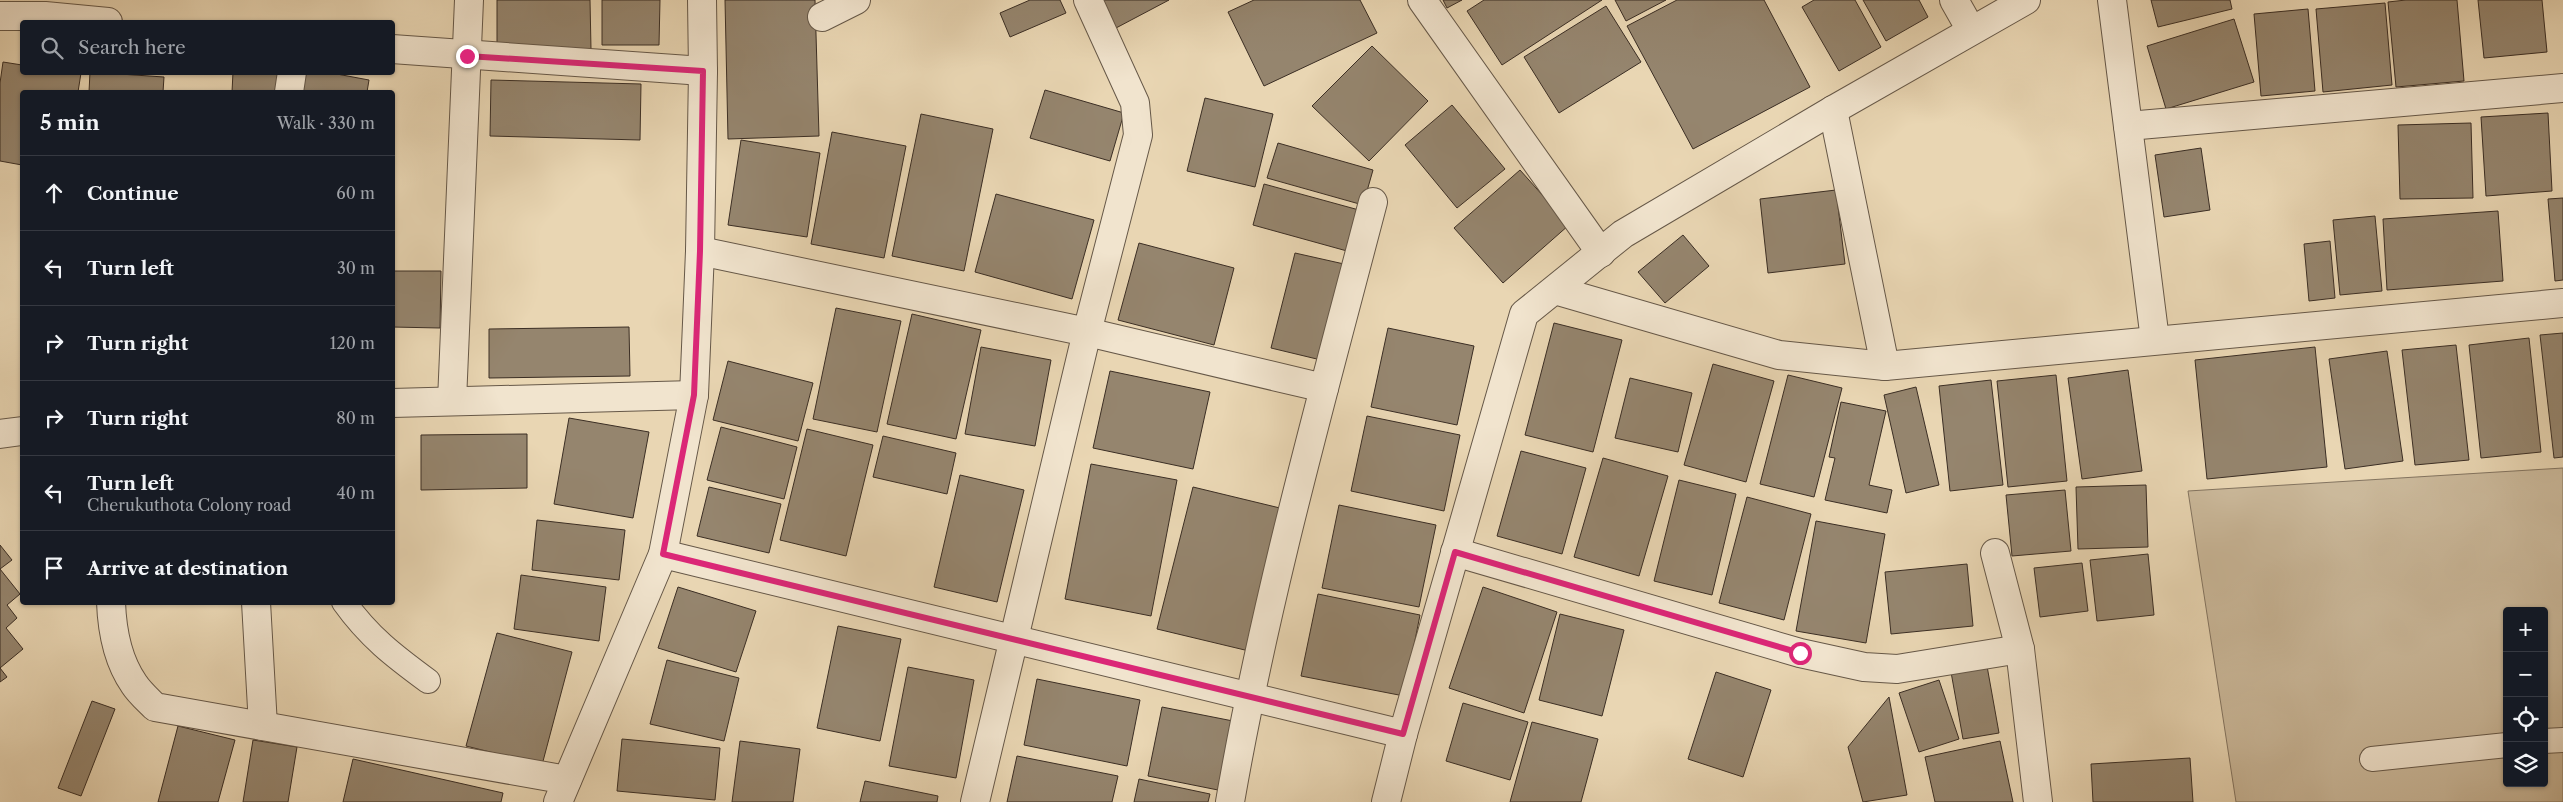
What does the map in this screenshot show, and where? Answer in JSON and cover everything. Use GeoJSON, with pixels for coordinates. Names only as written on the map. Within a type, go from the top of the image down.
{"type":"FeatureCollection","features":[{"type":"Feature","properties":{"kind":"street"},"geometry":{"type":"LineString","coordinates":[[452,401],[469,0]]}},
{"type":"Feature","properties":{"kind":"street"},"geometry":{"type":"LineString","coordinates":[[110,605],[112,630],[123,660],[134,684],[155,707],[263,726],[563,791],[663,554],[694,395],[700,251],[703,71],[702,0]]}},
{"type":"Feature","properties":{"kind":"street"},"geometry":{"type":"LineString","coordinates":[[822,17],[856,0]]}},
{"type":"Feature","properties":{"kind":"street"},"geometry":{"type":"LineString","coordinates":[[975,802],[1087,332],[1138,135],[1135,103],[1088,0]]}},
{"type":"Feature","properties":{"kind":"street"},"geometry":{"type":"LineString","coordinates":[[1422,0],[1601,252]]}},
{"type":"Feature","properties":{"kind":"street"},"geometry":{"type":"LineString","coordinates":[[1954,0],[1971,30]]}},
{"type":"Feature","properties":{"kind":"street"},"geometry":{"type":"LineString","coordinates":[[1386,802],[1403,734],[1524,314],[1624,234],[1833,110],[2026,0]]}},
{"type":"Feature","properties":{"kind":"street"},"geometry":{"type":"LineString","coordinates":[[2112,0],[2155,340]]}},
{"type":"Feature","properties":{"kind":"street"},"geometry":{"type":"LineString","coordinates":[[0,16],[45,16],[87,20]]}},
{"type":"Feature","properties":{"kind":"street"},"geometry":{"type":"LineString","coordinates":[[395,49],[467,56],[703,71]]}},
{"type":"Feature","properties":{"kind":"street"},"geometry":{"type":"LineString","coordinates":[[289,90],[292,75]]}},
{"type":"Feature","properties":{"kind":"street"},"geometry":{"type":"LineString","coordinates":[[2128,126],[2563,88]]}},
{"type":"Feature","properties":{"kind":"street"},"geometry":{"type":"LineString","coordinates":[[1833,110],[1885,366]]}},
{"type":"Feature","properties":{"kind":"street"},"geometry":{"type":"LineString","coordinates":[[1230,802],[1248,697],[1324,388],[1373,202]]}},
{"type":"Feature","properties":{"kind":"street"},"geometry":{"type":"LineString","coordinates":[[700,251],[1087,332],[1324,388]]}},
{"type":"Feature","properties":{"kind":"street"},"geometry":{"type":"LineString","coordinates":[[1555,290],[1779,355],[1885,366],[2563,303]]}},
{"type":"Feature","properties":{"kind":"street"},"geometry":{"type":"LineString","coordinates":[[395,403],[694,395]]}},
{"type":"Feature","properties":{"kind":"street"},"geometry":{"type":"LineString","coordinates":[[0,434],[20,431]]}},
{"type":"Feature","properties":{"kind":"street"},"geometry":{"type":"LineString","coordinates":[[1455,552],[1800,653],[1864,667],[1897,669],[2020,649]]}},
{"type":"Feature","properties":{"kind":"street"},"geometry":{"type":"LineString","coordinates":[[1995,553],[2020,649],[2038,802]]}},
{"type":"Feature","properties":{"kind":"street"},"geometry":{"type":"LineString","coordinates":[[663,554],[1403,734]]}},
{"type":"Feature","properties":{"kind":"street"},"geometry":{"type":"LineString","coordinates":[[256,605],[263,726]]}},
{"type":"Feature","properties":{"kind":"lane"},"geometry":{"type":"LineString","coordinates":[[346,605],[356,619],[387,651],[428,680]]}},
{"type":"Feature","properties":{"kind":"lane"},"geometry":{"type":"LineString","coordinates":[[2548,741],[2563,740]]}},
{"type":"Feature","properties":{"kind":"lane"},"geometry":{"type":"LineString","coordinates":[[2372,759],[2503,745]]}},
{"type":"Feature","properties":{"kind":"shaded area"},"geometry":{"type":"Polygon","coordinates":[[[2563,468],[2563,802],[2236,802],[2188,491],[2563,468]]]}},
{"type":"Feature","properties":{"kind":"building"},"geometry":{"type":"Polygon","coordinates":[[[497,0],[590,0],[591,49],[497,50],[497,0]]]}},
{"type":"Feature","properties":{"kind":"building"},"geometry":{"type":"Polygon","coordinates":[[[602,0],[660,0],[659,45],[602,45],[602,0]]]}},
{"type":"Feature","properties":{"kind":"building"},"geometry":{"type":"Polygon","coordinates":[[[725,0],[815,0],[819,136],[728,139],[725,0]]]}},
{"type":"Feature","properties":{"kind":"building"},"geometry":{"type":"Polygon","coordinates":[[[1030,0],[1060,0],[1066,13],[1010,37],[1000,13],[1030,0]]]}},
{"type":"Feature","properties":{"kind":"building"},"geometry":{"type":"Polygon","coordinates":[[[1101,0],[1169,0],[1116,28],[1101,0]]]}},
{"type":"Feature","properties":{"kind":"building"},"geometry":{"type":"Polygon","coordinates":[[[1254,0],[1360,0],[1377,33],[1264,86],[1228,12],[1254,0]]]}},
{"type":"Feature","properties":{"kind":"building"},"geometry":{"type":"Polygon","coordinates":[[[1443,0],[1462,0],[1447,8],[1443,0]]]}},
{"type":"Feature","properties":{"kind":"building"},"geometry":{"type":"Polygon","coordinates":[[[1484,0],[1602,0],[1502,65],[1467,11],[1484,0]]]}},
{"type":"Feature","properties":{"kind":"building"},"geometry":{"type":"Polygon","coordinates":[[[1615,0],[1666,0],[1626,21],[1615,0]]]}},
{"type":"Feature","properties":{"kind":"building"},"geometry":{"type":"Polygon","coordinates":[[[1677,0],[1764,0],[1810,87],[1693,149],[1627,26],[1677,0]]]}},
{"type":"Feature","properties":{"kind":"building"},"geometry":{"type":"Polygon","coordinates":[[[1814,0],[1855,0],[1881,47],[1839,71],[1802,7],[1814,0]]]}},
{"type":"Feature","properties":{"kind":"building"},"geometry":{"type":"Polygon","coordinates":[[[1863,0],[1919,0],[1928,17],[1886,41],[1863,0]]]}},
{"type":"Feature","properties":{"kind":"building"},"geometry":{"type":"Polygon","coordinates":[[[2151,0],[2230,0],[2232,9],[2158,27],[2151,0]]]}},
{"type":"Feature","properties":{"kind":"building"},"geometry":{"type":"Polygon","coordinates":[[[2457,0],[2464,81],[2396,87],[2388,2],[2457,0]]]}},
{"type":"Feature","properties":{"kind":"building"},"geometry":{"type":"Polygon","coordinates":[[[2478,0],[2542,0],[2547,52],[2484,58],[2478,0]]]}},
{"type":"Feature","properties":{"kind":"building"},"geometry":{"type":"Polygon","coordinates":[[[2385,3],[2392,85],[2323,92],[2316,9],[2385,3]]]}},
{"type":"Feature","properties":{"kind":"building"},"geometry":{"type":"Polygon","coordinates":[[[1606,6],[1641,62],[1559,113],[1524,57],[1606,6]]]}},
{"type":"Feature","properties":{"kind":"building"},"geometry":{"type":"Polygon","coordinates":[[[2308,9],[2315,91],[2261,96],[2254,14],[2308,9]]]}},
{"type":"Feature","properties":{"kind":"building"},"geometry":{"type":"Polygon","coordinates":[[[2234,19],[2254,82],[2166,109],[2147,46],[2234,19]]]}},
{"type":"Feature","properties":{"kind":"building"},"geometry":{"type":"Polygon","coordinates":[[[1372,46],[1428,101],[1369,161],[1312,106],[1372,46]]]}},
{"type":"Feature","properties":{"kind":"building"},"geometry":{"type":"Polygon","coordinates":[[[3,62],[20,65],[20,75],[81,75],[78,90],[20,90],[20,165],[0,161],[0,83],[3,62]]]}},
{"type":"Feature","properties":{"kind":"building"},"geometry":{"type":"Polygon","coordinates":[[[90,75],[164,77],[163,90],[89,90],[90,75]]]}},
{"type":"Feature","properties":{"kind":"building"},"geometry":{"type":"Polygon","coordinates":[[[233,75],[281,75],[280,90],[232,90],[233,75]]]}},
{"type":"Feature","properties":{"kind":"building"},"geometry":{"type":"Polygon","coordinates":[[[298,75],[342,75],[369,80],[367,90],[295,90],[298,75]]]}},
{"type":"Feature","properties":{"kind":"building"},"geometry":{"type":"Polygon","coordinates":[[[491,80],[641,84],[640,140],[490,136],[491,80]]]}},
{"type":"Feature","properties":{"kind":"building"},"geometry":{"type":"Polygon","coordinates":[[[1045,90],[1124,113],[1110,161],[1030,138],[1045,90]]]}},
{"type":"Feature","properties":{"kind":"building"},"geometry":{"type":"Polygon","coordinates":[[[1205,98],[1273,114],[1255,187],[1187,171],[1205,98]]]}},
{"type":"Feature","properties":{"kind":"building"},"geometry":{"type":"Polygon","coordinates":[[[1452,105],[1505,169],[1457,208],[1405,145],[1452,105]]]}},
{"type":"Feature","properties":{"kind":"building"},"geometry":{"type":"Polygon","coordinates":[[[2548,113],[2552,191],[2486,196],[2481,117],[2548,113]]]}},
{"type":"Feature","properties":{"kind":"building"},"geometry":{"type":"Polygon","coordinates":[[[921,114],[993,129],[964,271],[892,256],[921,114]]]}},
{"type":"Feature","properties":{"kind":"building"},"geometry":{"type":"Polygon","coordinates":[[[2471,123],[2473,198],[2400,199],[2398,125],[2471,123]]]}},
{"type":"Feature","properties":{"kind":"building"},"geometry":{"type":"Polygon","coordinates":[[[832,132],[906,146],[884,258],[811,244],[832,132]]]}},
{"type":"Feature","properties":{"kind":"building"},"geometry":{"type":"Polygon","coordinates":[[[741,140],[820,153],[807,237],[728,225],[741,140]]]}},
{"type":"Feature","properties":{"kind":"building"},"geometry":{"type":"Polygon","coordinates":[[[1278,143],[1373,170],[1363,205],[1267,178],[1278,143]]]}},
{"type":"Feature","properties":{"kind":"building"},"geometry":{"type":"Polygon","coordinates":[[[2201,148],[2210,210],[2164,217],[2155,155],[2201,148]]]}},
{"type":"Feature","properties":{"kind":"building"},"geometry":{"type":"Polygon","coordinates":[[[1520,170],[1569,225],[1503,283],[1454,228],[1520,170]]]}},
{"type":"Feature","properties":{"kind":"building"},"geometry":{"type":"Polygon","coordinates":[[[1264,184],[1359,210],[1347,251],[1253,225],[1264,184]]]}},
{"type":"Feature","properties":{"kind":"building"},"geometry":{"type":"Polygon","coordinates":[[[1836,190],[1845,264],[1768,273],[1760,199],[1836,190]]]}},
{"type":"Feature","properties":{"kind":"building"},"geometry":{"type":"Polygon","coordinates":[[[996,194],[1094,220],[1072,299],[975,272],[996,194]]]}},
{"type":"Feature","properties":{"kind":"building"},"geometry":{"type":"Polygon","coordinates":[[[2563,198],[2563,280],[2555,281],[2548,199],[2563,198]]]}},
{"type":"Feature","properties":{"kind":"building"},"geometry":{"type":"Polygon","coordinates":[[[2498,211],[2503,281],[2387,290],[2383,219],[2498,211]]]}},
{"type":"Feature","properties":{"kind":"building"},"geometry":{"type":"Polygon","coordinates":[[[2375,216],[2382,291],[2340,295],[2333,220],[2375,216]]]}},
{"type":"Feature","properties":{"kind":"building"},"geometry":{"type":"Polygon","coordinates":[[[1683,235],[1709,266],[1665,303],[1638,272],[1683,235]]]}},
{"type":"Feature","properties":{"kind":"building"},"geometry":{"type":"Polygon","coordinates":[[[2330,241],[2335,298],[2309,301],[2304,244],[2330,241]]]}},
{"type":"Feature","properties":{"kind":"building"},"geometry":{"type":"Polygon","coordinates":[[[1139,243],[1234,268],[1214,345],[1118,320],[1139,243]]]}},
{"type":"Feature","properties":{"kind":"building"},"geometry":{"type":"Polygon","coordinates":[[[1295,253],[1344,264],[1321,360],[1271,348],[1295,253]]]}},
{"type":"Feature","properties":{"kind":"building"},"geometry":{"type":"Polygon","coordinates":[[[395,271],[441,271],[440,328],[395,327],[395,271]]]}},
{"type":"Feature","properties":{"kind":"building"},"geometry":{"type":"Polygon","coordinates":[[[836,308],[901,321],[877,432],[813,419],[836,308]]]}},
{"type":"Feature","properties":{"kind":"building"},"geometry":{"type":"Polygon","coordinates":[[[912,314],[981,330],[956,439],[887,424],[912,314]]]}},
{"type":"Feature","properties":{"kind":"building"},"geometry":{"type":"Polygon","coordinates":[[[1554,323],[1622,340],[1593,452],[1525,435],[1554,323]]]}},
{"type":"Feature","properties":{"kind":"building"},"geometry":{"type":"Polygon","coordinates":[[[629,327],[630,376],[489,378],[489,329],[629,327]]]}},
{"type":"Feature","properties":{"kind":"building"},"geometry":{"type":"Polygon","coordinates":[[[1388,328],[1474,346],[1457,425],[1371,407],[1388,328]]]}},
{"type":"Feature","properties":{"kind":"building"},"geometry":{"type":"Polygon","coordinates":[[[2563,333],[2563,457],[2554,458],[2540,335],[2563,333]]]}},
{"type":"Feature","properties":{"kind":"building"},"geometry":{"type":"Polygon","coordinates":[[[2529,338],[2541,452],[2481,458],[2469,345],[2529,338]]]}},
{"type":"Feature","properties":{"kind":"building"},"geometry":{"type":"Polygon","coordinates":[[[2456,345],[2469,460],[2415,465],[2402,350],[2456,345]]]}},
{"type":"Feature","properties":{"kind":"building"},"geometry":{"type":"Polygon","coordinates":[[[981,347],[1051,360],[1035,446],[965,434],[981,347]]]}},
{"type":"Feature","properties":{"kind":"building"},"geometry":{"type":"Polygon","coordinates":[[[2315,347],[2327,467],[2207,479],[2195,360],[2315,347]]]}},
{"type":"Feature","properties":{"kind":"building"},"geometry":{"type":"Polygon","coordinates":[[[2387,351],[2403,461],[2345,469],[2329,359],[2387,351]]]}},
{"type":"Feature","properties":{"kind":"building"},"geometry":{"type":"Polygon","coordinates":[[[728,361],[813,383],[798,441],[713,420],[728,361]]]}},
{"type":"Feature","properties":{"kind":"building"},"geometry":{"type":"Polygon","coordinates":[[[1713,364],[1774,381],[1746,482],[1684,465],[1713,364]]]}},
{"type":"Feature","properties":{"kind":"building"},"geometry":{"type":"Polygon","coordinates":[[[2128,370],[2142,471],[2082,479],[2068,378],[2128,370]]]}},
{"type":"Feature","properties":{"kind":"building"},"geometry":{"type":"Polygon","coordinates":[[[1110,371],[1210,392],[1193,469],[1093,448],[1110,371]]]}},
{"type":"Feature","properties":{"kind":"building"},"geometry":{"type":"Polygon","coordinates":[[[1788,375],[1842,388],[1814,497],[1760,484],[1788,375]]]}},
{"type":"Feature","properties":{"kind":"building"},"geometry":{"type":"Polygon","coordinates":[[[2056,375],[2067,481],[2008,487],[1997,381],[2056,375]]]}},
{"type":"Feature","properties":{"kind":"building"},"geometry":{"type":"Polygon","coordinates":[[[1630,378],[1692,393],[1678,452],[1615,438],[1630,378]]]}},
{"type":"Feature","properties":{"kind":"building"},"geometry":{"type":"Polygon","coordinates":[[[1991,380],[2003,485],[1950,491],[1939,386],[1991,380]]]}},
{"type":"Feature","properties":{"kind":"building"},"geometry":{"type":"Polygon","coordinates":[[[1916,387],[1939,485],[1906,493],[1884,395],[1916,387]]]}},
{"type":"Feature","properties":{"kind":"building"},"geometry":{"type":"Polygon","coordinates":[[[1841,402],[1886,411],[1869,485],[1892,490],[1887,513],[1825,500],[1835,458],[1829,457],[1841,402]]]}},
{"type":"Feature","properties":{"kind":"building"},"geometry":{"type":"Polygon","coordinates":[[[1367,416],[1460,435],[1444,511],[1351,491],[1367,416]]]}},
{"type":"Feature","properties":{"kind":"building"},"geometry":{"type":"Polygon","coordinates":[[[569,418],[649,432],[633,518],[554,504],[569,418]]]}},
{"type":"Feature","properties":{"kind":"building"},"geometry":{"type":"Polygon","coordinates":[[[721,427],[797,447],[784,499],[707,480],[721,427]]]}},
{"type":"Feature","properties":{"kind":"building"},"geometry":{"type":"Polygon","coordinates":[[[807,429],[873,445],[846,556],[780,540],[807,429]]]}},
{"type":"Feature","properties":{"kind":"building"},"geometry":{"type":"Polygon","coordinates":[[[527,434],[527,488],[421,490],[421,435],[527,434]]]}},
{"type":"Feature","properties":{"kind":"building"},"geometry":{"type":"Polygon","coordinates":[[[883,436],[956,453],[947,494],[873,477],[883,436]]]}},
{"type":"Feature","properties":{"kind":"building"},"geometry":{"type":"Polygon","coordinates":[[[1521,451],[1586,468],[1562,554],[1497,536],[1521,451]]]}},
{"type":"Feature","properties":{"kind":"building"},"geometry":{"type":"Polygon","coordinates":[[[1603,458],[1668,476],[1639,576],[1574,557],[1603,458]]]}},
{"type":"Feature","properties":{"kind":"building"},"geometry":{"type":"Polygon","coordinates":[[[1091,464],[1177,480],[1151,616],[1065,599],[1091,464]]]}},
{"type":"Feature","properties":{"kind":"building"},"geometry":{"type":"Polygon","coordinates":[[[960,475],[1024,490],[997,602],[934,587],[960,475]]]}},
{"type":"Feature","properties":{"kind":"building"},"geometry":{"type":"Polygon","coordinates":[[[1679,480],[1736,494],[1712,595],[1654,581],[1679,480]]]}},
{"type":"Feature","properties":{"kind":"building"},"geometry":{"type":"Polygon","coordinates":[[[2146,485],[2148,547],[2078,549],[2076,487],[2146,485]]]}},
{"type":"Feature","properties":{"kind":"building"},"geometry":{"type":"Polygon","coordinates":[[[709,487],[781,504],[769,553],[697,536],[709,487]]]}},
{"type":"Feature","properties":{"kind":"building"},"geometry":{"type":"Polygon","coordinates":[[[1193,487],[1284,509],[1249,651],[1157,629],[1193,487]]]}},
{"type":"Feature","properties":{"kind":"building"},"geometry":{"type":"Polygon","coordinates":[[[2065,490],[2071,551],[2012,556],[2006,495],[2065,490]]]}},
{"type":"Feature","properties":{"kind":"building"},"geometry":{"type":"Polygon","coordinates":[[[1747,497],[1811,514],[1784,620],[1719,603],[1747,497]]]}},
{"type":"Feature","properties":{"kind":"building"},"geometry":{"type":"Polygon","coordinates":[[[1339,505],[1436,525],[1419,607],[1322,588],[1339,505]]]}},
{"type":"Feature","properties":{"kind":"building"},"geometry":{"type":"Polygon","coordinates":[[[537,520],[625,530],[619,580],[532,570],[537,520]]]}},
{"type":"Feature","properties":{"kind":"building"},"geometry":{"type":"Polygon","coordinates":[[[1816,521],[1885,534],[1866,643],[1796,631],[1816,521]]]}},
{"type":"Feature","properties":{"kind":"building"},"geometry":{"type":"Polygon","coordinates":[[[0,545],[12,560],[0,569],[0,545]]]}},
{"type":"Feature","properties":{"kind":"building"},"geometry":{"type":"Polygon","coordinates":[[[2148,554],[2154,615],[2097,621],[2090,560],[2148,554]]]}},
{"type":"Feature","properties":{"kind":"building"},"geometry":{"type":"Polygon","coordinates":[[[2082,563],[2088,611],[2040,617],[2034,568],[2082,563]]]}},
{"type":"Feature","properties":{"kind":"building"},"geometry":{"type":"Polygon","coordinates":[[[1967,564],[1973,626],[1891,634],[1885,572],[1967,564]]]}},
{"type":"Feature","properties":{"kind":"building"},"geometry":{"type":"Polygon","coordinates":[[[0,569],[20,594],[7,605],[17,618],[6,628],[23,649],[0,668],[0,569]]]}},
{"type":"Feature","properties":{"kind":"building"},"geometry":{"type":"Polygon","coordinates":[[[521,575],[606,587],[599,641],[514,629],[521,575]]]}},
{"type":"Feature","properties":{"kind":"building"},"geometry":{"type":"Polygon","coordinates":[[[678,587],[756,611],[736,672],[658,648],[678,587]]]}},
{"type":"Feature","properties":{"kind":"building"},"geometry":{"type":"Polygon","coordinates":[[[1483,587],[1557,612],[1524,713],[1449,688],[1483,587]]]}},
{"type":"Feature","properties":{"kind":"building"},"geometry":{"type":"Polygon","coordinates":[[[1318,594],[1420,615],[1404,696],[1301,676],[1318,594]]]}},
{"type":"Feature","properties":{"kind":"building"},"geometry":{"type":"Polygon","coordinates":[[[1560,614],[1624,630],[1602,716],[1539,700],[1560,614]]]}},
{"type":"Feature","properties":{"kind":"building"},"geometry":{"type":"Polygon","coordinates":[[[838,626],[901,639],[880,741],[817,728],[838,626]]]}},
{"type":"Feature","properties":{"kind":"building"},"geometry":{"type":"Polygon","coordinates":[[[497,633],[572,652],[542,765],[466,746],[497,633]]]}},
{"type":"Feature","properties":{"kind":"building"},"geometry":{"type":"Polygon","coordinates":[[[667,660],[739,678],[724,741],[650,724],[667,660]]]}},
{"type":"Feature","properties":{"kind":"building"},"geometry":{"type":"Polygon","coordinates":[[[1987,666],[1999,733],[1963,739],[1951,672],[1987,666]]]}},
{"type":"Feature","properties":{"kind":"building"},"geometry":{"type":"Polygon","coordinates":[[[908,667],[974,680],[956,778],[889,766],[908,667]]]}},
{"type":"Feature","properties":{"kind":"building"},"geometry":{"type":"Polygon","coordinates":[[[0,668],[7,677],[0,682],[0,668]]]}},
{"type":"Feature","properties":{"kind":"building"},"geometry":{"type":"Polygon","coordinates":[[[1716,672],[1771,690],[1743,777],[1688,759],[1716,672]]]}},
{"type":"Feature","properties":{"kind":"building"},"geometry":{"type":"Polygon","coordinates":[[[1037,679],[1140,700],[1127,766],[1024,745],[1037,679]]]}},
{"type":"Feature","properties":{"kind":"building"},"geometry":{"type":"Polygon","coordinates":[[[1939,680],[1959,739],[1919,752],[1899,693],[1939,680]]]}},
{"type":"Feature","properties":{"kind":"building"},"geometry":{"type":"Polygon","coordinates":[[[1889,697],[1907,795],[1863,802],[1848,747],[1889,697]]]}},
{"type":"Feature","properties":{"kind":"building"},"geometry":{"type":"Polygon","coordinates":[[[92,701],[115,709],[81,796],[58,788],[92,701]]]}},
{"type":"Feature","properties":{"kind":"building"},"geometry":{"type":"Polygon","coordinates":[[[1463,703],[1528,722],[1510,780],[1446,761],[1463,703]]]}},
{"type":"Feature","properties":{"kind":"building"},"geometry":{"type":"Polygon","coordinates":[[[1162,707],[1233,721],[1218,790],[1148,776],[1162,707]]]}},
{"type":"Feature","properties":{"kind":"building"},"geometry":{"type":"Polygon","coordinates":[[[1532,722],[1598,739],[1581,802],[1510,802],[1532,722]]]}},
{"type":"Feature","properties":{"kind":"building"},"geometry":{"type":"Polygon","coordinates":[[[178,726],[235,740],[218,802],[158,802],[178,726]]]}},
{"type":"Feature","properties":{"kind":"building"},"geometry":{"type":"Polygon","coordinates":[[[622,739],[720,748],[715,800],[617,791],[622,739]]]}},
{"type":"Feature","properties":{"kind":"building"},"geometry":{"type":"Polygon","coordinates":[[[253,740],[297,747],[288,802],[243,802],[253,740]]]}},
{"type":"Feature","properties":{"kind":"building"},"geometry":{"type":"Polygon","coordinates":[[[740,741],[800,749],[793,802],[732,802],[740,741]]]}},
{"type":"Feature","properties":{"kind":"building"},"geometry":{"type":"Polygon","coordinates":[[[2000,741],[2013,802],[1935,802],[1925,757],[2000,741]]]}},
{"type":"Feature","properties":{"kind":"building"},"geometry":{"type":"Polygon","coordinates":[[[1017,756],[1118,776],[1112,802],[1007,802],[1017,756]]]}},
{"type":"Feature","properties":{"kind":"building"},"geometry":{"type":"Polygon","coordinates":[[[2190,758],[2193,802],[2093,802],[2091,764],[2190,758]]]}},
{"type":"Feature","properties":{"kind":"building"},"geometry":{"type":"Polygon","coordinates":[[[353,759],[503,793],[501,802],[343,802],[353,759]]]}},
{"type":"Feature","properties":{"kind":"building"},"geometry":{"type":"Polygon","coordinates":[[[1139,779],[1210,794],[1208,802],[1134,802],[1139,779]]]}},
{"type":"Feature","properties":{"kind":"building"},"geometry":{"type":"Polygon","coordinates":[[[865,781],[938,796],[937,802],[860,802],[865,781]]]}},
{"type":"Feature","properties":{"kind":"route"},"geometry":{"type":"LineString","coordinates":[[467,56],[703,71],[700,251],[694,395],[663,554],[1403,734],[1440,599],[1455,552],[1800,653]]}}]}
